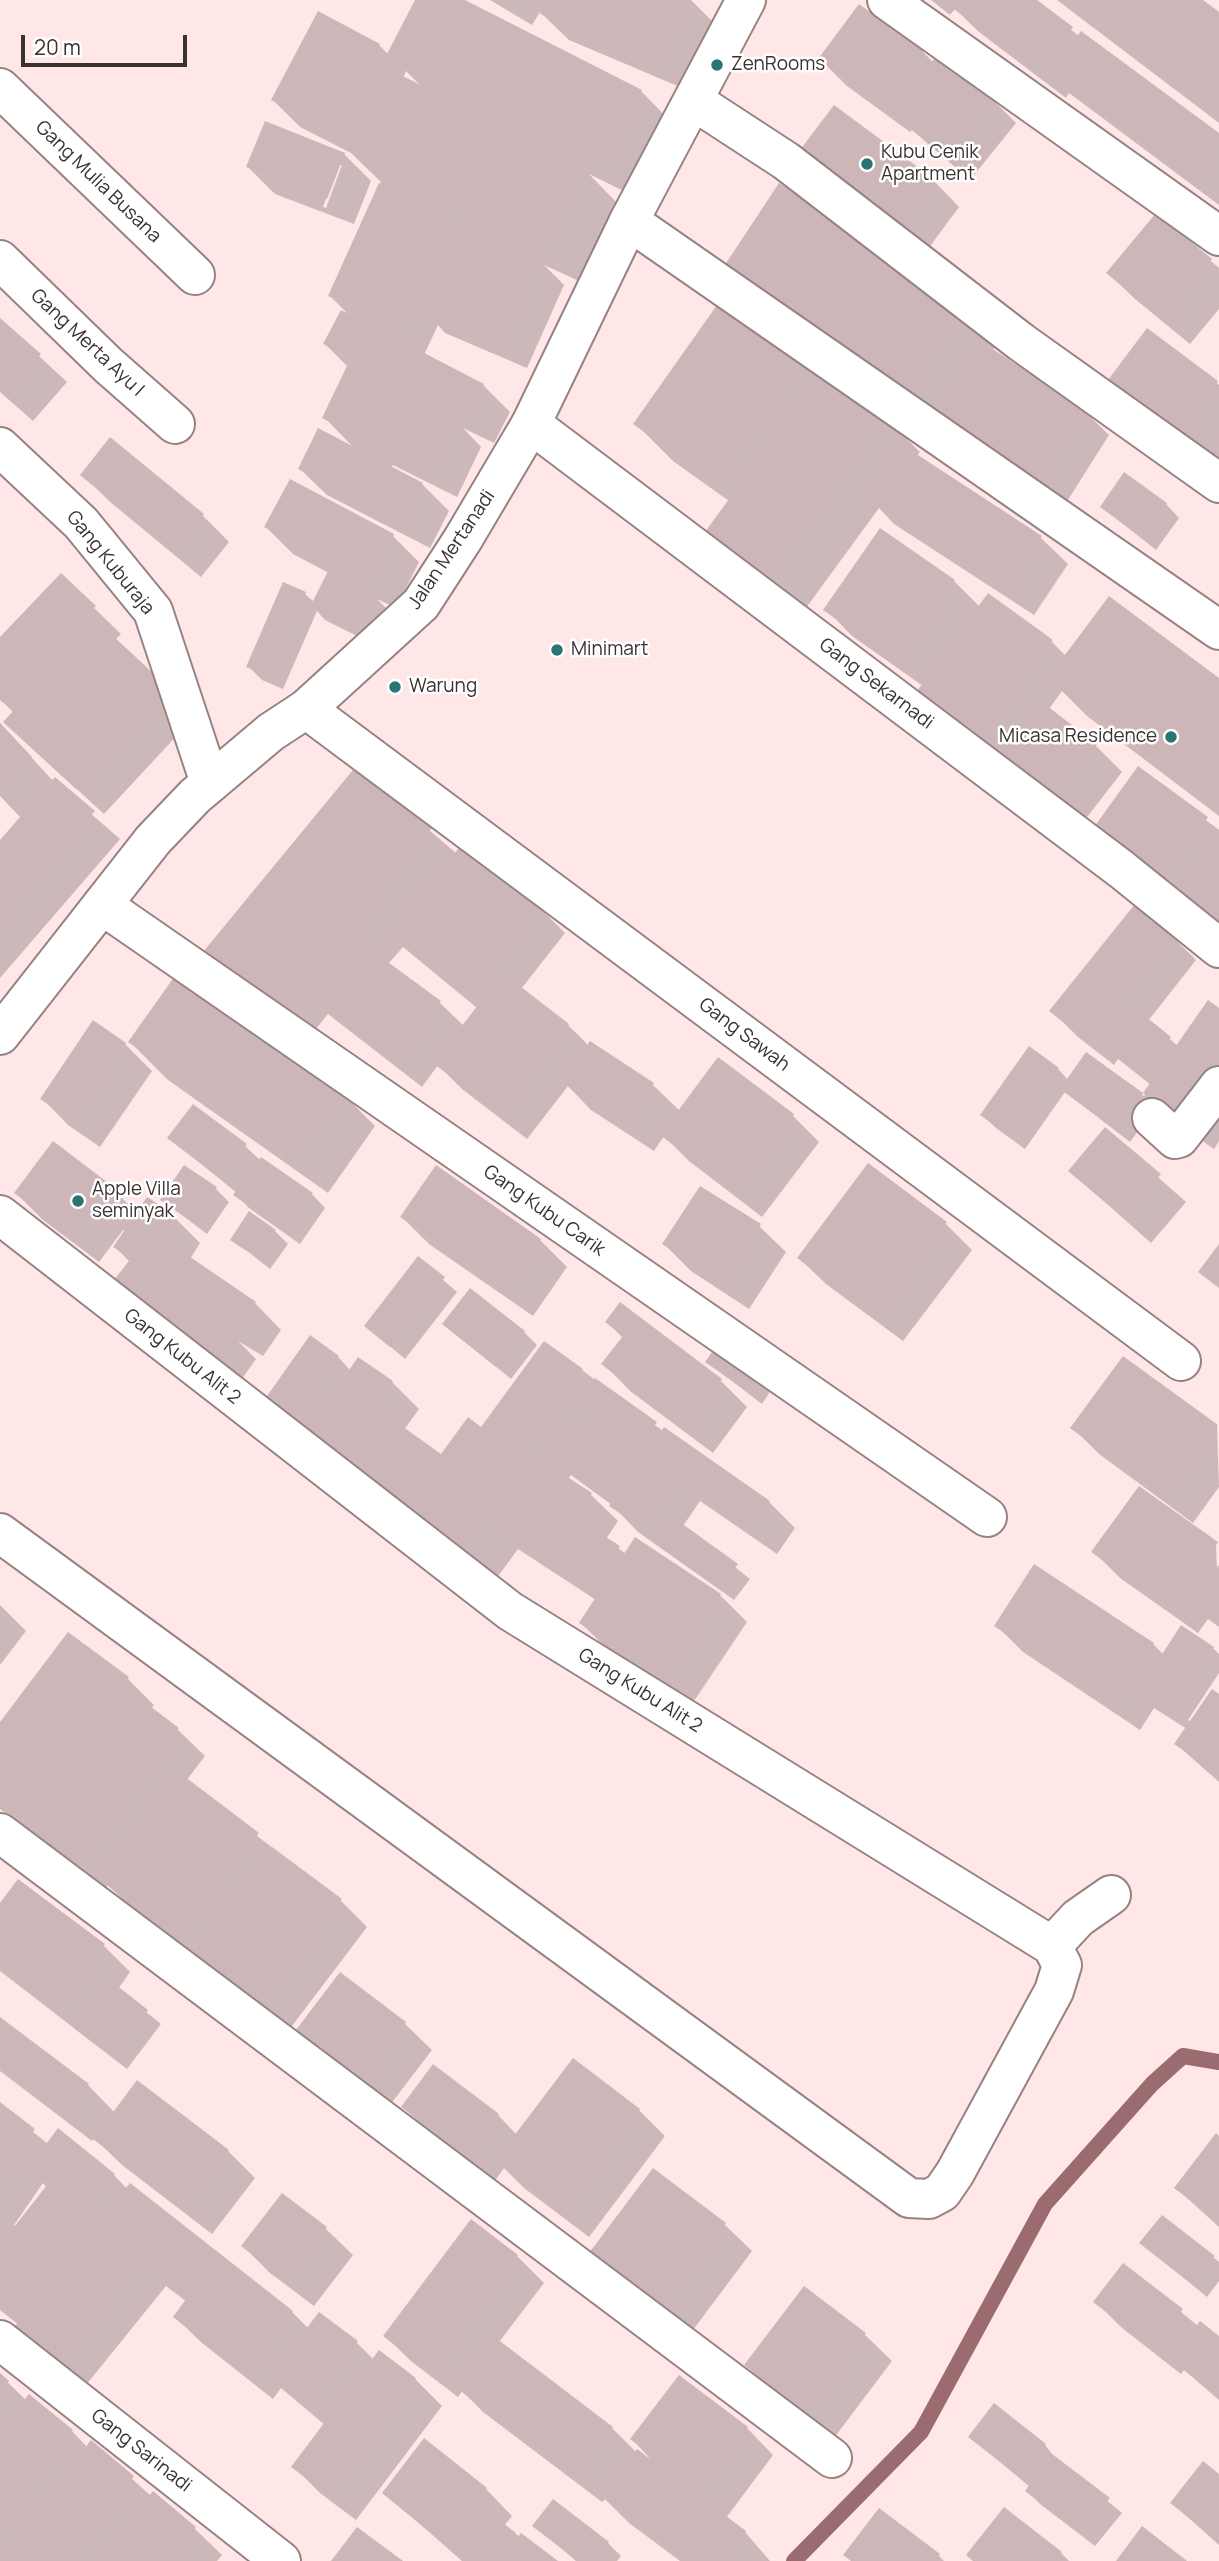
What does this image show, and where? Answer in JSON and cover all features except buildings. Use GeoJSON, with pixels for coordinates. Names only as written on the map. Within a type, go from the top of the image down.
{"type":"FeatureCollection","features":[{"type":"Feature","properties":{"kind":"street","name":"Jalan Mertanadi"},"geometry":{"type":"LineString","coordinates":[[0,1035],[153,840],[210,783],[271,733],[306,709],[421,604],[531,424],[629,221],[746,0]]}},
{"type":"Feature","properties":{"kind":"street"},"geometry":{"type":"LineString","coordinates":[[887,0],[1219,236]]}},
{"type":"Feature","properties":{"kind":"street","name":"Gang Mulia Busana"},"geometry":{"type":"LineString","coordinates":[[0,88],[195,275]]}},
{"type":"Feature","properties":{"kind":"street"},"geometry":{"type":"LineString","coordinates":[[694,101],[786,161],[1021,342],[1219,483]]}},
{"type":"Feature","properties":{"kind":"street"},"geometry":{"type":"LineString","coordinates":[[629,221],[1219,630]]}},
{"type":"Feature","properties":{"kind":"street","name":"Gang Merta Ayu I"},"geometry":{"type":"LineString","coordinates":[[0,260],[108,365],[175,424]]}},
{"type":"Feature","properties":{"kind":"street","name":"Gang Sekarnadi"},"geometry":{"type":"LineString","coordinates":[[531,424],[1121,869],[1219,948]]}},
{"type":"Feature","properties":{"kind":"street","name":"Gang Kuburaja"},"geometry":{"type":"LineString","coordinates":[[0,447],[81,523],[153,611],[210,783]]}},
{"type":"Feature","properties":{"kind":"street","name":"Gang Sawah"},"geometry":{"type":"LineString","coordinates":[[306,709],[1181,1361]]}},
{"type":"Feature","properties":{"kind":"street","name":"Gang Kubu Carik"},"geometry":{"type":"LineString","coordinates":[[102,905],[986,1517]]}},
{"type":"Feature","properties":{"kind":"street"},"geometry":{"type":"LineString","coordinates":[[1152,1118],[1175,1139],[1179,1138],[1219,1086]]}},
{"type":"Feature","properties":{"kind":"street","name":"Gang Kubu Alit 2"},"geometry":{"type":"LineString","coordinates":[[0,1216],[510,1611],[1052,1946]]}},
{"type":"Feature","properties":{"kind":"street"},"geometry":{"type":"LineString","coordinates":[[0,1533],[909,2198],[929,2199],[942,2192],[956,2173],[1054,1990],[1062,1965],[1052,1946],[1078,1918],[1111,1895]]}},
{"type":"Feature","properties":{"kind":"street"},"geometry":{"type":"LineString","coordinates":[[0,1833],[832,2458]]}},
{"type":"Feature","properties":{"kind":"street","name":"Gang Sarinadi"},"geometry":{"type":"LineString","coordinates":[[0,2340],[282,2561]]}},
{"type":"Feature","properties":{"kind":"waterway"},"geometry":{"type":"LineString","coordinates":[[794,2561],[921,2432],[1045,2204],[1152,2084],[1183,2056],[1219,2062]]}},
{"type":"Feature","properties":{"kind":"place","name":"ZenRooms"},"geometry":{"type":"Point","coordinates":[717,65]}},
{"type":"Feature","properties":{"kind":"place","name":"Kubu Cenik Apartment"},"geometry":{"type":"Point","coordinates":[867,164]}},
{"type":"Feature","properties":{"kind":"place","name":"Minimart"},"geometry":{"type":"Point","coordinates":[557,650]}},
{"type":"Feature","properties":{"kind":"place","name":"Warung"},"geometry":{"type":"Point","coordinates":[395,687]}},
{"type":"Feature","properties":{"kind":"place","name":"Micasa Residence"},"geometry":{"type":"Point","coordinates":[1171,737]}},
{"type":"Feature","properties":{"kind":"place","name":"Apple Villa seminyak"},"geometry":{"type":"Point","coordinates":[78,1201]}}]}
